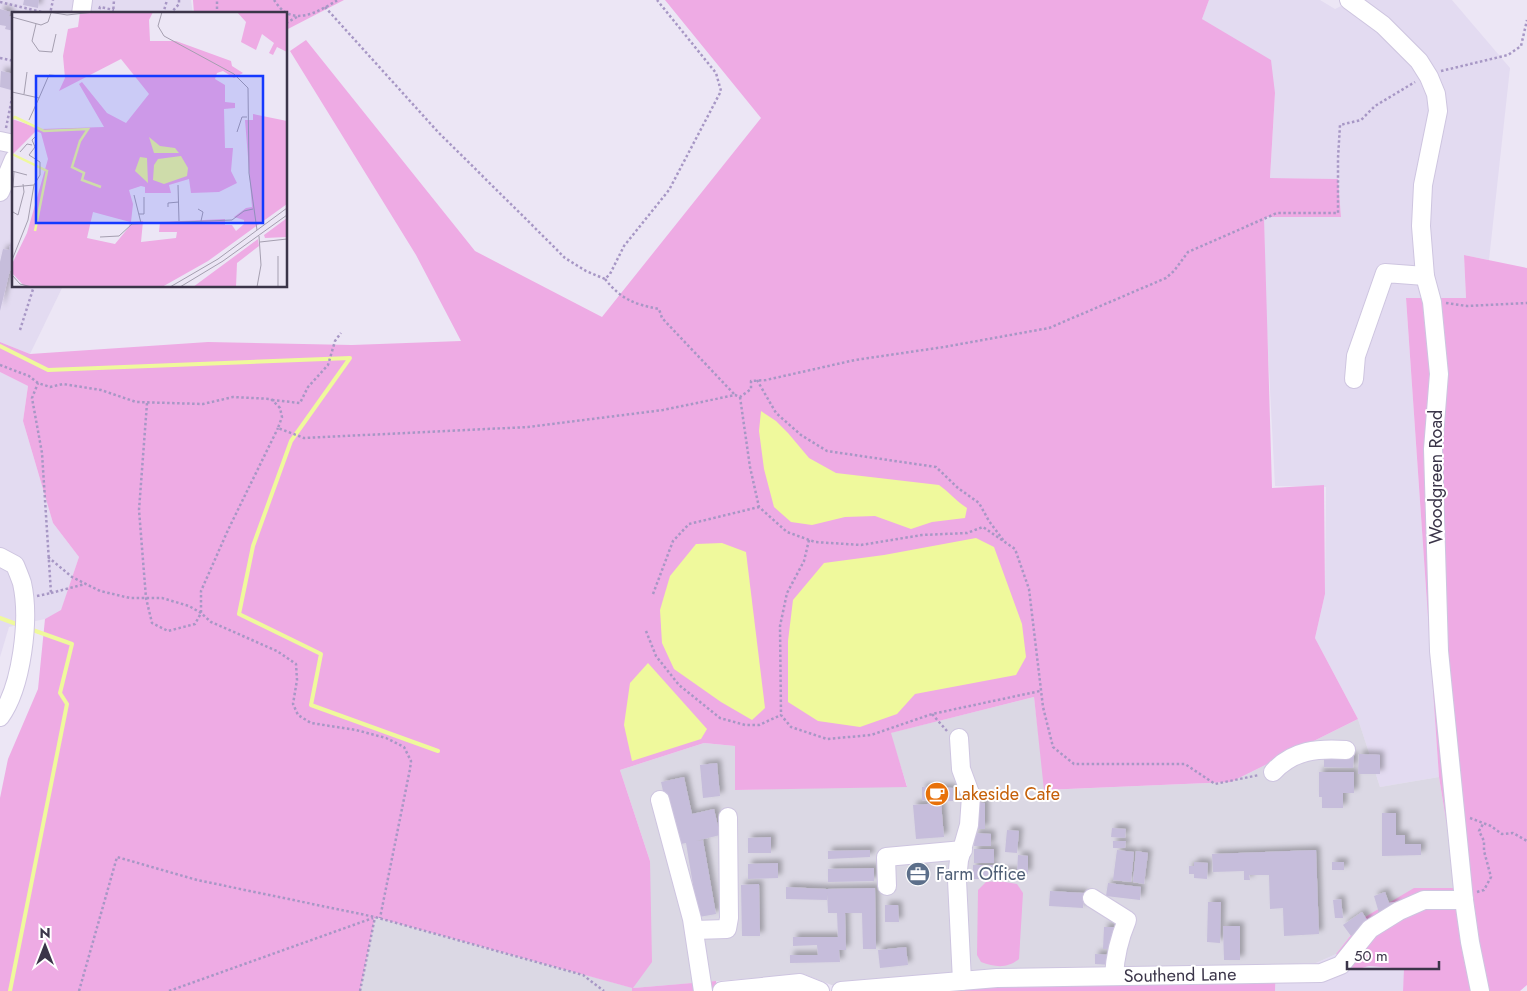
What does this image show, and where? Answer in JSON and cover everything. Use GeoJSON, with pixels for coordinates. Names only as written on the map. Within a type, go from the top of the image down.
{"type":"FeatureCollection","features":[{"type":"Feature","properties":{"kind":"street","name":"Woodgreen Road"},"geometry":{"type":"LineString","coordinates":[[1349,0],[1383,25],[1408,49],[1419,61],[1436,94],[1438,111],[1423,185],[1421,226],[1425,276],[1432,302],[1438,374],[1433,449],[1438,651],[1464,899],[1480,991]]}},
{"type":"Feature","properties":{"kind":"street"},"geometry":{"type":"LineString","coordinates":[[0,192],[12,164]]}},
{"type":"Feature","properties":{"kind":"street"},"geometry":{"type":"LineString","coordinates":[[1354,379],[1356,356],[1385,273],[1425,276]]}},
{"type":"Feature","properties":{"kind":"street"},"geometry":{"type":"LineString","coordinates":[[0,557],[15,565],[22,583],[24,626],[20,666],[12,696],[0,717]]}},
{"type":"Feature","properties":{"kind":"street"},"geometry":{"type":"LineString","coordinates":[[959,738],[961,769],[971,796],[969,825],[956,880],[962,981]]}},
{"type":"Feature","properties":{"kind":"street"},"geometry":{"type":"LineString","coordinates":[[1273,772],[1281,763],[1296,754],[1314,749],[1346,750]]}},
{"type":"Feature","properties":{"kind":"street"},"geometry":{"type":"LineString","coordinates":[[660,800],[692,919],[703,991]]}},
{"type":"Feature","properties":{"kind":"street"},"geometry":{"type":"LineString","coordinates":[[694,930],[726,929],[729,918],[728,817]]}},
{"type":"Feature","properties":{"kind":"street"},"geometry":{"type":"LineString","coordinates":[[887,886],[886,857],[962,850]]}},
{"type":"Feature","properties":{"kind":"street"},"geometry":{"type":"LineString","coordinates":[[1092,898],[1127,920],[1114,959],[1114,976]]}},
{"type":"Feature","properties":{"kind":"street","name":"Southend Lane"},"geometry":{"type":"LineString","coordinates":[[841,991],[997,978],[1321,973],[1341,965],[1370,929],[1399,911],[1424,900],[1464,899]]}},
{"type":"Feature","properties":{"kind":"street"},"geometry":{"type":"LineString","coordinates":[[722,991],[800,982],[820,991]]}},
{"type":"Feature","properties":{"kind":"path"},"geometry":{"type":"LineString","coordinates":[[99,12],[100,7],[114,10],[114,0]]}},
{"type":"Feature","properties":{"kind":"path"},"geometry":{"type":"LineString","coordinates":[[172,12],[179,0]]}},
{"type":"Feature","properties":{"kind":"path"},"geometry":{"type":"LineString","coordinates":[[274,0],[285,12]]}},
{"type":"Feature","properties":{"kind":"path"},"geometry":{"type":"LineString","coordinates":[[288,22],[297,17],[316,12],[338,0]]}},
{"type":"Feature","properties":{"kind":"path"},"geometry":{"type":"LineString","coordinates":[[605,279],[610,274],[624,246],[669,190],[721,91],[716,73],[657,0]]}},
{"type":"Feature","properties":{"kind":"path"},"geometry":{"type":"LineString","coordinates":[[0,2],[42,12]]}},
{"type":"Feature","properties":{"kind":"path"},"geometry":{"type":"LineString","coordinates":[[325,7],[438,132],[565,258],[586,271],[605,279],[616,293],[640,305],[659,309],[662,318],[735,395],[740,397]]}},
{"type":"Feature","properties":{"kind":"path"},"geometry":{"type":"LineString","coordinates":[[288,13],[297,17]]}},
{"type":"Feature","properties":{"kind":"path"},"geometry":{"type":"LineString","coordinates":[[740,397],[751,389],[752,381],[855,360],[944,347],[1049,328],[1166,278],[1174,271],[1188,252],[1276,213],[1338,213],[1340,125],[1361,120],[1375,106],[1427,75],[1508,55],[1521,46],[1527,20]]}},
{"type":"Feature","properties":{"kind":"path"},"geometry":{"type":"LineString","coordinates":[[6,142],[12,102]]}},
{"type":"Feature","properties":{"kind":"path"},"geometry":{"type":"LineString","coordinates":[[20,330],[33,288]]}},
{"type":"Feature","properties":{"kind":"path"},"geometry":{"type":"LineString","coordinates":[[1432,302],[1466,306],[1527,303]]}},
{"type":"Feature","properties":{"kind":"path"},"geometry":{"type":"LineString","coordinates":[[0,365],[29,376],[38,383],[50,387],[63,384],[100,390],[136,402],[203,404],[233,397],[300,403],[308,387],[328,365],[335,341],[341,332]]}},
{"type":"Feature","properties":{"kind":"path"},"geometry":{"type":"LineString","coordinates":[[757,380],[776,413],[801,435],[827,451],[936,467],[958,488],[979,503],[989,521],[1005,542]]}},
{"type":"Feature","properties":{"kind":"path"},"geometry":{"type":"LineString","coordinates":[[38,383],[32,398],[42,453],[51,593]]}},
{"type":"Feature","properties":{"kind":"path"},"geometry":{"type":"LineString","coordinates":[[278,428],[304,438],[528,427],[664,410],[735,395]]}},
{"type":"Feature","properties":{"kind":"path"},"geometry":{"type":"LineString","coordinates":[[740,397],[750,467],[759,507],[787,532],[814,542],[861,545],[922,535],[967,533],[983,527],[1015,549],[1029,589],[1040,691],[1053,747],[1074,764],[1184,764],[1215,784],[1273,772]]}},
{"type":"Feature","properties":{"kind":"path"},"geometry":{"type":"LineString","coordinates":[[147,403],[139,510],[146,598],[152,623],[168,631],[195,624],[201,613],[201,592],[228,530],[282,417],[280,408],[271,400]]}},
{"type":"Feature","properties":{"kind":"path"},"geometry":{"type":"LineString","coordinates":[[653,594],[674,541],[689,524],[759,507]]}},
{"type":"Feature","properties":{"kind":"path"},"geometry":{"type":"LineString","coordinates":[[809,540],[804,561],[787,593],[780,626],[781,715],[791,727],[827,739],[871,735],[932,714],[1040,691]]}},
{"type":"Feature","properties":{"kind":"path"},"geometry":{"type":"LineString","coordinates":[[48,557],[72,577],[100,592],[130,598],[162,598],[189,606],[201,613],[210,622],[277,651],[296,664],[297,680],[294,704],[298,716],[311,723],[356,730],[386,738],[404,747],[410,760],[410,769],[379,918]]}},
{"type":"Feature","properties":{"kind":"path"},"geometry":{"type":"LineString","coordinates":[[23,599],[85,584]]}},
{"type":"Feature","properties":{"kind":"path"},"geometry":{"type":"LineString","coordinates":[[646,630],[656,656],[679,685],[720,718],[745,725],[759,725],[781,715]]}},
{"type":"Feature","properties":{"kind":"path"},"geometry":{"type":"LineString","coordinates":[[932,714],[944,729],[959,738]]}},
{"type":"Feature","properties":{"kind":"path"},"geometry":{"type":"LineString","coordinates":[[1456,819],[1468,817],[1491,826],[1502,834],[1513,833],[1527,841]]}},
{"type":"Feature","properties":{"kind":"path"},"geometry":{"type":"LineString","coordinates":[[1464,899],[1484,890],[1491,877],[1484,851],[1484,840],[1479,831],[1483,824]]}},
{"type":"Feature","properties":{"kind":"path"},"geometry":{"type":"LineString","coordinates":[[79,991],[118,857],[197,880],[379,918],[583,975],[604,991]]}},
{"type":"Feature","properties":{"kind":"path"},"geometry":{"type":"LineString","coordinates":[[169,991],[375,917]]}},
{"type":"Feature","properties":{"kind":"path"},"geometry":{"type":"LineString","coordinates":[[360,991],[375,917]]}},
{"type":"Feature","properties":{"kind":"shaded area"},"geometry":{"type":"Polygon","coordinates":[[[0,0],[191,0],[193,12],[12,12],[12,288],[62,288],[30,354],[0,342],[0,0]]]}},
{"type":"Feature","properties":{"kind":"shaded area"},"geometry":{"type":"Polygon","coordinates":[[[193,0],[344,0],[288,29],[288,12],[194,12],[193,0]]]}},
{"type":"Feature","properties":{"kind":"shaded area"},"geometry":{"type":"Polygon","coordinates":[[[665,0],[1209,0],[1202,19],[1271,60],[1275,93],[1270,178],[1338,179],[1341,217],[1264,217],[1272,488],[1324,485],[1325,594],[1315,638],[1358,719],[1231,782],[1044,790],[1034,697],[891,733],[907,787],[735,790],[735,746],[704,743],[620,770],[650,861],[652,962],[633,988],[716,981],[718,991],[632,991],[632,988],[375,917],[360,991],[0,991],[0,798],[8,759],[38,689],[45,619],[61,610],[79,557],[53,523],[23,421],[28,386],[0,372],[0,342],[30,354],[208,342],[352,345],[461,341],[416,255],[290,51],[306,40],[475,251],[602,317],[761,118],[665,0]]]}},
{"type":"Feature","properties":{"kind":"shaded area"},"geometry":{"type":"Polygon","coordinates":[[[1209,0],[1320,0],[1335,9],[1353,0],[1452,0],[1510,68],[1489,260],[1464,255],[1466,298],[1406,299],[1439,777],[1380,787],[1358,719],[1315,638],[1325,594],[1326,487],[1275,486],[1265,293],[1264,217],[1341,217],[1338,179],[1270,178],[1275,93],[1202,19],[1209,0]]]}},
{"type":"Feature","properties":{"kind":"shaded area"},"geometry":{"type":"Polygon","coordinates":[[[1464,255],[1527,268],[1527,985],[1520,991],[1403,991],[1404,969],[1369,966],[1355,970],[1336,954],[1365,917],[1414,888],[1457,888],[1439,777],[1406,298],[1466,298],[1464,255]]]}},
{"type":"Feature","properties":{"kind":"shaded area"},"geometry":{"type":"Polygon","coordinates":[[[0,372],[28,386],[23,421],[53,523],[79,557],[61,611],[45,619],[9,627],[0,657],[0,372]]]}},
{"type":"Feature","properties":{"kind":"shaded area"},"geometry":{"type":"Polygon","coordinates":[[[761,411],[776,421],[809,458],[836,473],[939,485],[967,508],[965,518],[932,522],[911,529],[875,516],[845,517],[812,525],[791,522],[774,507],[764,469],[759,431],[761,411]]]}},
{"type":"Feature","properties":{"kind":"shaded area"},"geometry":{"type":"Polygon","coordinates":[[[976,538],[994,547],[1022,624],[1026,657],[1016,675],[915,694],[897,714],[860,727],[818,721],[788,702],[788,641],[793,600],[824,563],[884,555],[976,538]]]}},
{"type":"Feature","properties":{"kind":"shaded area"},"geometry":{"type":"Polygon","coordinates":[[[722,543],[746,552],[765,708],[752,720],[721,702],[674,669],[662,643],[660,610],[670,576],[696,544],[722,543]]]}},
{"type":"Feature","properties":{"kind":"shaded area"},"geometry":{"type":"Polygon","coordinates":[[[648,663],[707,729],[701,739],[632,761],[624,725],[630,683],[648,663]]]}},
{"type":"Feature","properties":{"kind":"shaded area"},"geometry":{"type":"Polygon","coordinates":[[[1034,697],[1045,790],[1231,782],[1358,719],[1380,787],[1439,777],[1457,888],[1365,917],[1336,954],[1316,963],[834,986],[804,974],[633,988],[650,861],[620,770],[704,743],[735,746],[735,790],[907,786],[890,733],[1034,697]]]}},
{"type":"Feature","properties":{"kind":"shaded area"},"geometry":{"type":"Polygon","coordinates":[[[999,881],[1017,884],[1023,893],[1019,959],[1005,966],[981,962],[977,955],[978,890],[986,882],[999,881]]]}},
{"type":"Feature","properties":{"kind":"shaded area"},"geometry":{"type":"Polygon","coordinates":[[[375,917],[633,988],[632,991],[360,991],[375,917]]]}},
{"type":"Feature","properties":{"kind":"shaded area"},"geometry":{"type":"Polygon","coordinates":[[[1336,954],[1355,970],[1369,966],[1405,969],[1403,991],[1275,991],[1276,965],[1316,963],[1336,954]]]}},
{"type":"Feature","properties":{"kind":"shaded area"},"geometry":{"type":"Polygon","coordinates":[[[1276,965],[1275,991],[834,991],[834,986],[1276,965]]]}},
{"type":"Feature","properties":{"kind":"building"},"geometry":{"type":"Polygon","coordinates":[[[24,0],[39,0],[38,8],[23,5],[24,0]]]}},
{"type":"Feature","properties":{"kind":"building"},"geometry":{"type":"Polygon","coordinates":[[[0,9],[10,12],[12,31],[5,29],[6,26],[0,25],[0,9]]]}},
{"type":"Feature","properties":{"kind":"building"},"geometry":{"type":"Polygon","coordinates":[[[1,71],[12,74],[11,90],[0,87],[1,71]]]}},
{"type":"Feature","properties":{"kind":"building"},"geometry":{"type":"Polygon","coordinates":[[[12,237],[12,270],[10,270],[0,311],[0,262],[3,249],[9,250],[12,237]]]}},
{"type":"Feature","properties":{"kind":"building"},"geometry":{"type":"Polygon","coordinates":[[[1359,754],[1380,755],[1380,774],[1358,774],[1359,754]]]}},
{"type":"Feature","properties":{"kind":"building"},"geometry":{"type":"Polygon","coordinates":[[[1324,755],[1354,756],[1353,768],[1324,767],[1324,755]]]}},
{"type":"Feature","properties":{"kind":"building"},"geometry":{"type":"Polygon","coordinates":[[[717,763],[720,796],[703,798],[700,765],[717,763]]]}},
{"type":"Feature","properties":{"kind":"building"},"geometry":{"type":"Polygon","coordinates":[[[1319,772],[1354,772],[1354,793],[1343,793],[1343,808],[1322,808],[1322,797],[1319,797],[1319,772]]]}},
{"type":"Feature","properties":{"kind":"building"},"geometry":{"type":"Polygon","coordinates":[[[684,777],[692,814],[714,809],[720,835],[696,841],[703,840],[716,914],[699,917],[688,892],[694,891],[686,843],[675,845],[661,782],[684,777]]]}},
{"type":"Feature","properties":{"kind":"building","name":"Lakeside Cafe"},"geometry":{"type":"Polygon","coordinates":[[[922,787],[953,788],[953,801],[922,800],[922,787]]]}},
{"type":"Feature","properties":{"kind":"building"},"geometry":{"type":"Polygon","coordinates":[[[974,802],[985,803],[985,829],[974,829],[974,802]]]}},
{"type":"Feature","properties":{"kind":"building"},"geometry":{"type":"Polygon","coordinates":[[[941,803],[944,837],[916,839],[913,805],[941,803]]]}},
{"type":"Feature","properties":{"kind":"building"},"geometry":{"type":"Polygon","coordinates":[[[1382,813],[1396,813],[1396,835],[1405,835],[1405,844],[1421,844],[1421,855],[1382,856],[1382,813]]]}},
{"type":"Feature","properties":{"kind":"building"},"geometry":{"type":"Polygon","coordinates":[[[1112,828],[1126,829],[1125,838],[1111,837],[1112,828]]]}},
{"type":"Feature","properties":{"kind":"building"},"geometry":{"type":"Polygon","coordinates":[[[1007,830],[1019,831],[1017,853],[1005,852],[1007,830]]]}},
{"type":"Feature","properties":{"kind":"building"},"geometry":{"type":"Polygon","coordinates":[[[975,833],[991,834],[991,846],[974,846],[975,833]]]}},
{"type":"Feature","properties":{"kind":"building"},"geometry":{"type":"Polygon","coordinates":[[[771,837],[771,853],[748,853],[748,838],[771,837]]]}},
{"type":"Feature","properties":{"kind":"building"},"geometry":{"type":"Polygon","coordinates":[[[1113,841],[1126,841],[1125,848],[1113,848],[1113,841]]]}},
{"type":"Feature","properties":{"kind":"building"},"geometry":{"type":"Polygon","coordinates":[[[974,849],[994,849],[994,863],[974,863],[974,849]]]}},
{"type":"Feature","properties":{"kind":"building"},"geometry":{"type":"Polygon","coordinates":[[[870,850],[870,857],[828,859],[828,851],[870,850]]]}},
{"type":"Feature","properties":{"kind":"building"},"geometry":{"type":"Polygon","coordinates":[[[1117,850],[1134,852],[1131,882],[1113,880],[1117,850]]]}},
{"type":"Feature","properties":{"kind":"building"},"geometry":{"type":"Polygon","coordinates":[[[1316,850],[1319,934],[1284,936],[1283,908],[1270,909],[1269,875],[1249,875],[1250,880],[1244,880],[1244,871],[1213,872],[1212,854],[1316,850]]]}},
{"type":"Feature","properties":{"kind":"building"},"geometry":{"type":"Polygon","coordinates":[[[1136,851],[1148,853],[1144,884],[1133,882],[1136,851]]]}},
{"type":"Feature","properties":{"kind":"building"},"geometry":{"type":"Polygon","coordinates":[[[1018,855],[1028,856],[1028,874],[1017,874],[1018,855]]]}},
{"type":"Feature","properties":{"kind":"building"},"geometry":{"type":"Polygon","coordinates":[[[1194,862],[1208,863],[1207,879],[1194,878],[1194,874],[1189,874],[1189,866],[1194,866],[1194,862]]]}},
{"type":"Feature","properties":{"kind":"building"},"geometry":{"type":"Polygon","coordinates":[[[1332,862],[1344,862],[1344,870],[1332,870],[1332,862]]]}},
{"type":"Feature","properties":{"kind":"building"},"geometry":{"type":"Polygon","coordinates":[[[778,863],[778,878],[748,879],[748,864],[778,863]]]}},
{"type":"Feature","properties":{"kind":"building"},"geometry":{"type":"Polygon","coordinates":[[[973,865],[994,865],[993,879],[973,879],[973,865]]]}},
{"type":"Feature","properties":{"kind":"building"},"geometry":{"type":"Polygon","coordinates":[[[874,868],[874,881],[828,882],[828,869],[874,868]]]}},
{"type":"Feature","properties":{"kind":"building","name":"Farm Office"},"geometry":{"type":"Polygon","coordinates":[[[912,868],[923,868],[923,880],[912,880],[912,868]]]}},
{"type":"Feature","properties":{"kind":"building"},"geometry":{"type":"Polygon","coordinates":[[[995,871],[1015,871],[1015,880],[995,880],[995,871]]]}},
{"type":"Feature","properties":{"kind":"building"},"geometry":{"type":"Polygon","coordinates":[[[1108,883],[1141,887],[1140,900],[1106,896],[1108,883]]]}},
{"type":"Feature","properties":{"kind":"building"},"geometry":{"type":"Polygon","coordinates":[[[759,884],[760,936],[742,936],[741,885],[759,884]]]}},
{"type":"Feature","properties":{"kind":"building"},"geometry":{"type":"Polygon","coordinates":[[[786,887],[827,889],[875,888],[876,949],[863,949],[862,913],[845,913],[846,950],[839,950],[840,962],[790,963],[790,955],[818,955],[817,945],[793,946],[793,937],[838,937],[837,913],[828,913],[827,892],[827,900],[786,899],[786,887]]]}},
{"type":"Feature","properties":{"kind":"building"},"geometry":{"type":"Polygon","coordinates":[[[1050,891],[1084,893],[1083,908],[1049,906],[1050,891]]]}},
{"type":"Feature","properties":{"kind":"building"},"geometry":{"type":"Polygon","coordinates":[[[1385,892],[1389,903],[1394,902],[1396,908],[1379,913],[1374,896],[1385,892]]]}},
{"type":"Feature","properties":{"kind":"building"},"geometry":{"type":"Polygon","coordinates":[[[1341,899],[1343,918],[1335,918],[1333,900],[1341,899]]]}},
{"type":"Feature","properties":{"kind":"building"},"geometry":{"type":"Polygon","coordinates":[[[1208,902],[1221,902],[1220,943],[1207,942],[1208,902]]]}},
{"type":"Feature","properties":{"kind":"building"},"geometry":{"type":"Polygon","coordinates":[[[885,905],[898,905],[899,922],[885,922],[885,905]]]}},
{"type":"Feature","properties":{"kind":"building"},"geometry":{"type":"Polygon","coordinates":[[[1362,912],[1369,923],[1351,936],[1343,925],[1362,912]]]}},
{"type":"Feature","properties":{"kind":"building"},"geometry":{"type":"Polygon","coordinates":[[[1223,926],[1240,926],[1240,960],[1224,960],[1223,926]]]}},
{"type":"Feature","properties":{"kind":"building"},"geometry":{"type":"Polygon","coordinates":[[[1104,927],[1114,927],[1113,949],[1103,949],[1104,927]]]}},
{"type":"Feature","properties":{"kind":"building"},"geometry":{"type":"Polygon","coordinates":[[[906,947],[908,965],[880,968],[878,950],[906,947]]]}},
{"type":"Feature","properties":{"kind":"building"},"geometry":{"type":"Polygon","coordinates":[[[1095,954],[1113,955],[1113,965],[1095,964],[1095,954]]]}},
{"type":"Feature","properties":{"kind":"waterway"},"geometry":{"type":"LineString","coordinates":[[0,346],[48,370],[350,358],[291,441],[253,546],[239,614],[321,654],[311,705],[438,751]]}},
{"type":"Feature","properties":{"kind":"waterway"},"geometry":{"type":"LineString","coordinates":[[0,618],[19,625]]}},
{"type":"Feature","properties":{"kind":"waterway"},"geometry":{"type":"LineString","coordinates":[[10,991],[67,704],[60,693],[72,644],[30,629]]}},
{"type":"Feature","properties":{"kind":"place","name":"Lakeside Cafe"},"geometry":{"type":"Point","coordinates":[937,794]}},
{"type":"Feature","properties":{"kind":"place","name":"Farm Office"},"geometry":{"type":"Point","coordinates":[918,874]}}]}
